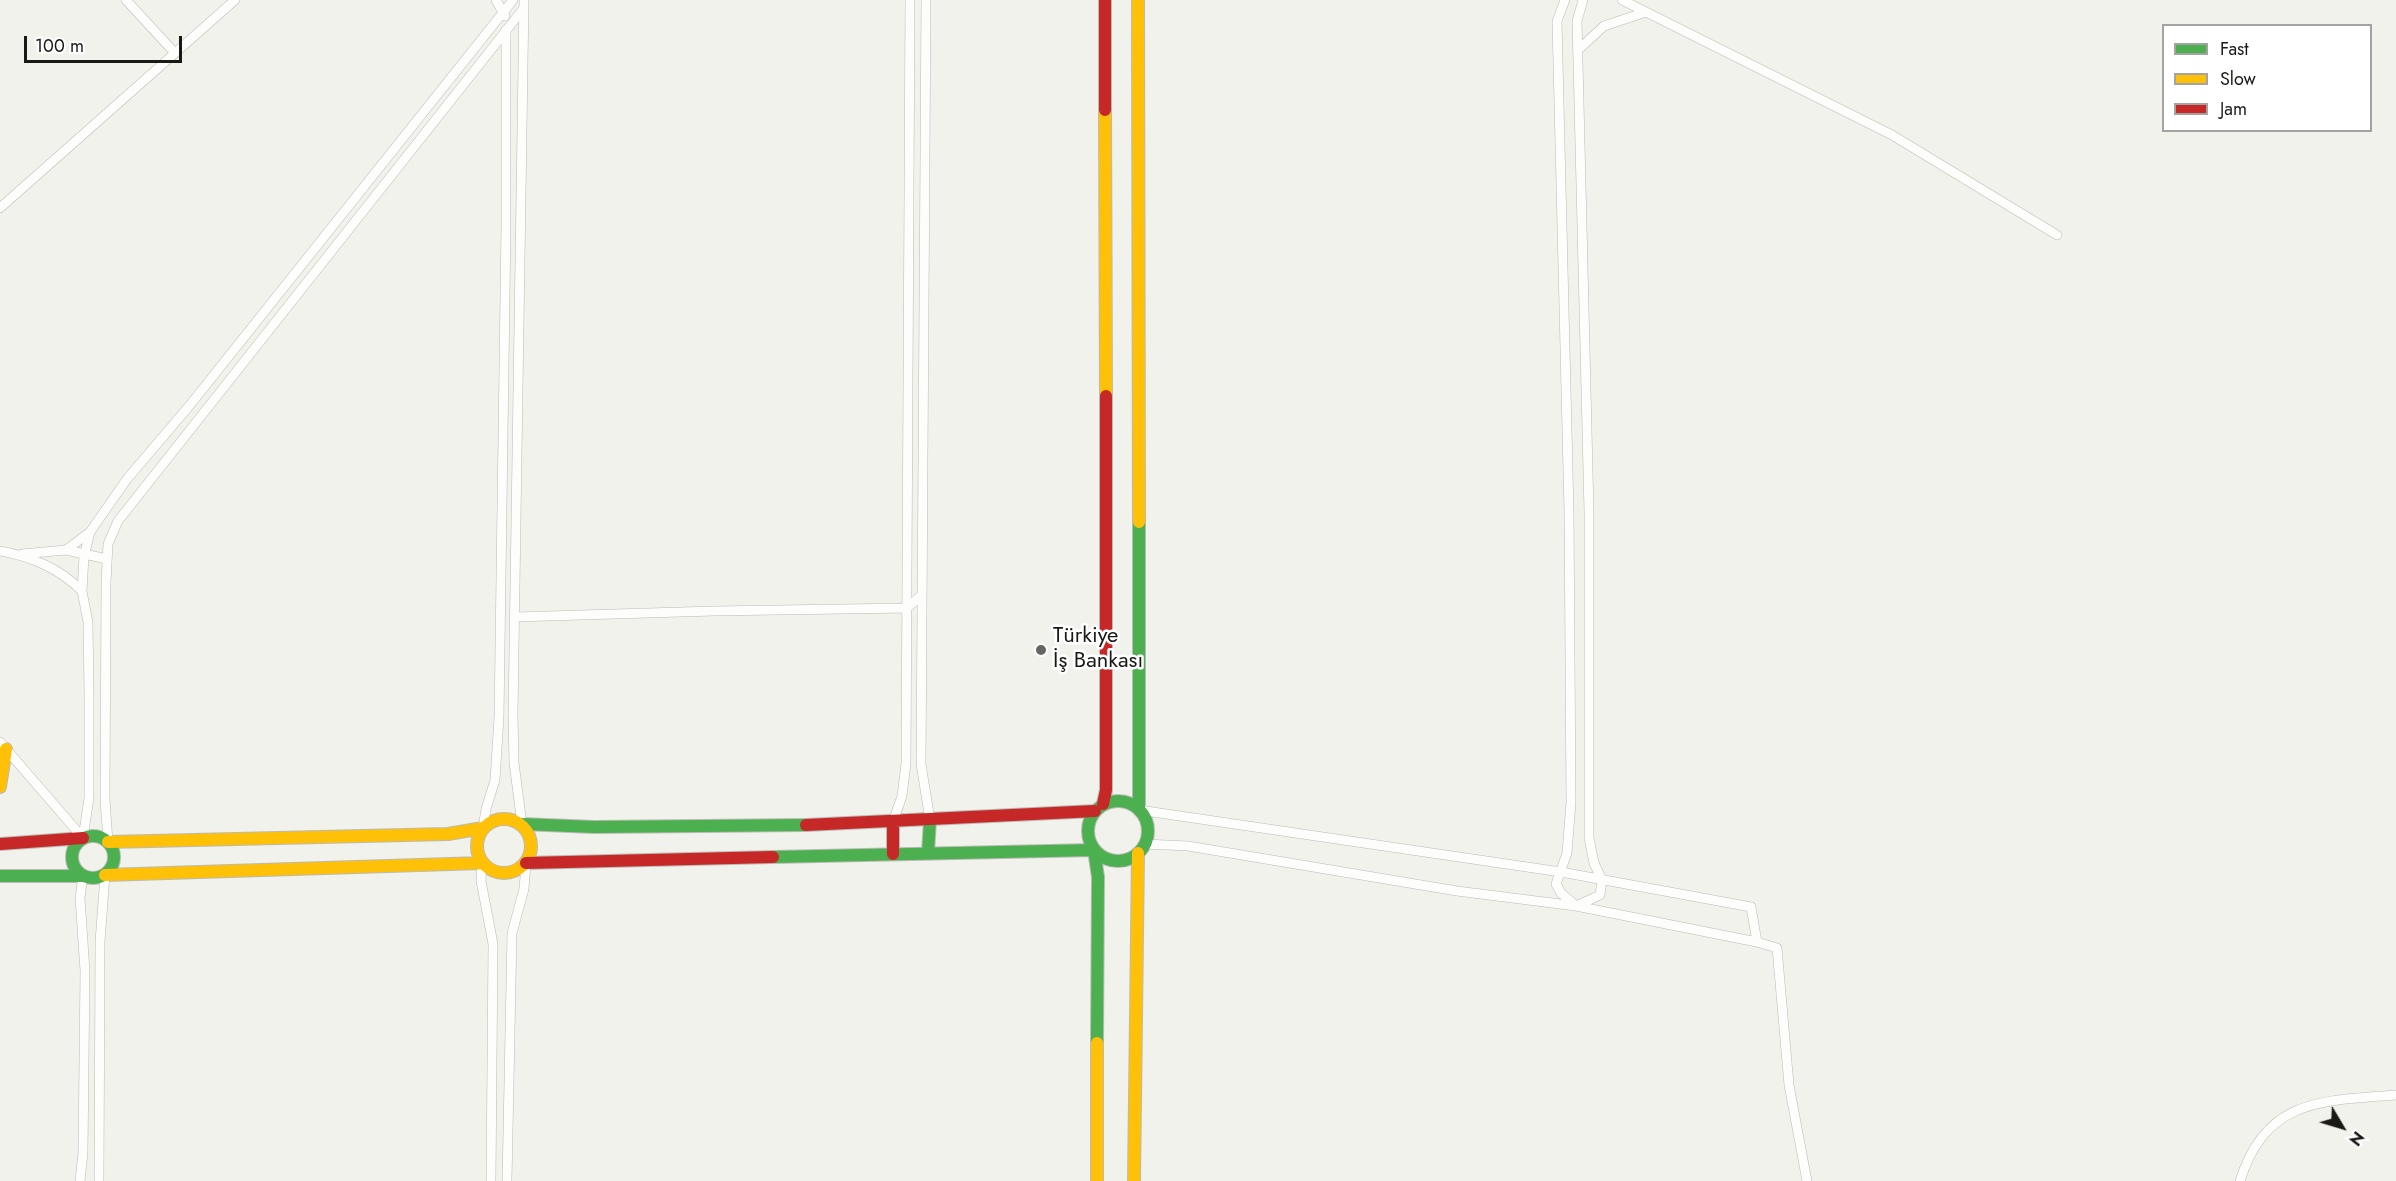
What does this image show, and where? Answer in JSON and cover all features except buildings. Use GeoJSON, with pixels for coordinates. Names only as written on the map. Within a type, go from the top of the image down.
{"type":"FeatureCollection","features":[{"type":"Feature","properties":{"kind":"street"},"geometry":{"type":"LineString","coordinates":[[126,0],[174,52]]}},
{"type":"Feature","properties":{"kind":"street"},"geometry":{"type":"LineString","coordinates":[[0,208],[235,0]]}},
{"type":"Feature","properties":{"kind":"street"},"geometry":{"type":"LineString","coordinates":[[496,0],[504,13],[507,31],[499,717],[495,780],[483,828],[477,842],[478,854],[488,869],[505,874],[515,872],[526,863],[1094,850],[1116,861],[1129,859],[1141,849],[1188,846],[1457,891],[1576,906],[1757,942],[1777,948],[1789,1085],[1807,1181]]}},
{"type":"Feature","properties":{"kind":"street"},"geometry":{"type":"LineString","coordinates":[[66,550],[90,532],[128,479],[190,405],[450,76],[504,13],[510,0]]}},
{"type":"Feature","properties":{"kind":"street"},"geometry":{"type":"LineString","coordinates":[[893,854],[893,822],[902,796],[906,764],[910,0]]}},
{"type":"Feature","properties":{"kind":"street"},"geometry":{"type":"LineString","coordinates":[[926,0],[921,764],[930,820],[928,853]]}},
{"type":"Feature","properties":{"kind":"street"},"geometry":{"type":"LineString","coordinates":[[1097,1181],[1098,877],[1094,850],[1088,831],[1091,816],[1099,808],[1106,790],[1105,0]]}},
{"type":"Feature","properties":{"kind":"street"},"geometry":{"type":"LineString","coordinates":[[1138,0],[1139,810]]}},
{"type":"Feature","properties":{"kind":"street"},"geometry":{"type":"LineString","coordinates":[[1565,0],[1557,21],[1569,512],[1571,802],[1567,853],[1556,884],[1561,893],[1576,906]]}},
{"type":"Feature","properties":{"kind":"street"},"geometry":{"type":"LineString","coordinates":[[1576,906],[1600,895],[1602,880],[1594,863],[1589,838],[1589,512],[1577,21],[1583,0]]}},
{"type":"Feature","properties":{"kind":"street"},"geometry":{"type":"LineString","coordinates":[[1622,0],[1892,135],[2056,235]]}},
{"type":"Feature","properties":{"kind":"street"},"geometry":{"type":"LineString","coordinates":[[108,842],[105,799],[107,559],[108,544],[118,521],[507,31],[524,4]]}},
{"type":"Feature","properties":{"kind":"street"},"geometry":{"type":"LineString","coordinates":[[507,1181],[512,933],[524,889],[526,863],[532,845],[528,832],[522,824],[514,751],[524,4]]}},
{"type":"Feature","properties":{"kind":"street"},"geometry":{"type":"LineString","coordinates":[[1578,50],[1604,26],[1646,12]]}},
{"type":"Feature","properties":{"kind":"street"},"geometry":{"type":"LineString","coordinates":[[908,291],[923,291]]}},
{"type":"Feature","properties":{"kind":"street"},"geometry":{"type":"LineString","coordinates":[[907,467],[922,468]]}},
{"type":"Feature","properties":{"kind":"street"},"geometry":{"type":"LineString","coordinates":[[80,1181],[83,1153],[85,1028],[85,971],[80,898],[83,876],[74,866],[72,855],[74,848],[83,838],[89,798],[88,622],[82,591],[84,556],[90,532]]}},
{"type":"Feature","properties":{"kind":"street"},"geometry":{"type":"LineString","coordinates":[[0,550],[20,554],[54,568],[82,591]]}},
{"type":"Feature","properties":{"kind":"street"},"geometry":{"type":"LineString","coordinates":[[20,554],[66,550],[84,556],[107,559]]}},
{"type":"Feature","properties":{"kind":"street"},"geometry":{"type":"LineString","coordinates":[[515,617],[907,608],[922,596]]}},
{"type":"Feature","properties":{"kind":"street"},"geometry":{"type":"LineString","coordinates":[[3,746],[83,838]]}},
{"type":"Feature","properties":{"kind":"street"},"geometry":{"type":"LineString","coordinates":[[0,787],[3,746]]}},
{"type":"Feature","properties":{"kind":"street"},"geometry":{"type":"LineString","coordinates":[[108,842],[448,834],[483,828],[495,820],[504,818],[522,824],[594,827],[852,824],[1099,808],[1118,801],[1130,803],[1145,819],[1148,832],[1141,849],[1134,1181]]}},
{"type":"Feature","properties":{"kind":"street"},"geometry":{"type":"LineString","coordinates":[[1139,810],[1561,872],[1751,907],[1757,942]]}},
{"type":"Feature","properties":{"kind":"street"},"geometry":{"type":"LineString","coordinates":[[0,844],[98,836],[108,842],[114,851],[114,861],[105,875],[100,942],[99,1181]]}},
{"type":"Feature","properties":{"kind":"street"},"geometry":{"type":"LineString","coordinates":[[0,876],[95,878],[105,875],[482,863]]}},
{"type":"Feature","properties":{"kind":"street"},"geometry":{"type":"LineString","coordinates":[[482,863],[481,881],[493,944],[491,1181]]}},
{"type":"Feature","properties":{"kind":"street"},"geometry":{"type":"LineString","coordinates":[[2240,1181],[2247,1157],[2264,1133],[2284,1116],[2326,1100],[2396,1095]]}},
{"type":"Feature","properties":{"kind":"traffic: fast"},"geometry":{"type":"LineString","coordinates":[[1139,522],[1139,810]]}},
{"type":"Feature","properties":{"kind":"traffic: fast"},"geometry":{"type":"LineString","coordinates":[[1118,801],[1139,810],[1148,831],[1139,852],[1118,861],[1097,852],[1088,831],[1097,810],[1118,801]]}},
{"type":"Feature","properties":{"kind":"traffic: fast"},"geometry":{"type":"LineString","coordinates":[[928,853],[930,820]]}},
{"type":"Feature","properties":{"kind":"traffic: fast"},"geometry":{"type":"LineString","coordinates":[[522,824],[594,827],[806,825]]}},
{"type":"Feature","properties":{"kind":"traffic: fast"},"geometry":{"type":"LineString","coordinates":[[93,836],[101,837],[108,842],[113,849],[114,857],[113,865],[108,872],[101,877],[93,878],[85,877],[78,872],[73,865],[72,857],[73,849],[78,842],[85,837],[93,836]]}},
{"type":"Feature","properties":{"kind":"traffic: fast"},"geometry":{"type":"LineString","coordinates":[[773,857],[1094,850],[1098,877],[1097,1043]]}},
{"type":"Feature","properties":{"kind":"traffic: fast"},"geometry":{"type":"LineString","coordinates":[[0,876],[83,876]]}},
{"type":"Feature","properties":{"kind":"traffic: slow"},"geometry":{"type":"LineString","coordinates":[[1138,0],[1139,522]]}},
{"type":"Feature","properties":{"kind":"traffic: slow"},"geometry":{"type":"LineString","coordinates":[[1105,110],[1106,396]]}},
{"type":"Feature","properties":{"kind":"traffic: slow"},"geometry":{"type":"LineString","coordinates":[[0,787],[6,749]]}},
{"type":"Feature","properties":{"kind":"traffic: slow"},"geometry":{"type":"LineString","coordinates":[[499,819],[509,819],[519,823],[527,831],[531,846],[527,861],[519,869],[509,873],[499,873],[489,869],[481,861],[477,851],[477,841],[481,831],[489,823],[499,819]]}},
{"type":"Feature","properties":{"kind":"traffic: slow"},"geometry":{"type":"LineString","coordinates":[[108,842],[448,834],[483,828]]}},
{"type":"Feature","properties":{"kind":"traffic: slow"},"geometry":{"type":"LineString","coordinates":[[1134,1181],[1138,853]]}},
{"type":"Feature","properties":{"kind":"traffic: slow"},"geometry":{"type":"LineString","coordinates":[[105,875],[482,863]]}},
{"type":"Feature","properties":{"kind":"traffic: slow"},"geometry":{"type":"LineString","coordinates":[[1097,1043],[1097,1181]]}},
{"type":"Feature","properties":{"kind":"traffic: jam"},"geometry":{"type":"LineString","coordinates":[[1105,0],[1105,110]]}},
{"type":"Feature","properties":{"kind":"traffic: jam"},"geometry":{"type":"LineString","coordinates":[[1103,804],[1106,790],[1106,396]]}},
{"type":"Feature","properties":{"kind":"traffic: jam"},"geometry":{"type":"LineString","coordinates":[[806,825],[1095,811]]}},
{"type":"Feature","properties":{"kind":"traffic: jam"},"geometry":{"type":"LineString","coordinates":[[893,822],[893,854]]}},
{"type":"Feature","properties":{"kind":"traffic: jam"},"geometry":{"type":"LineString","coordinates":[[0,844],[83,838]]}},
{"type":"Feature","properties":{"kind":"traffic: jam"},"geometry":{"type":"LineString","coordinates":[[526,863],[773,857]]}},
{"type":"Feature","properties":{"kind":"place","name":"Türkiye İş Bankası"},"geometry":{"type":"Point","coordinates":[1041,650]}}]}
